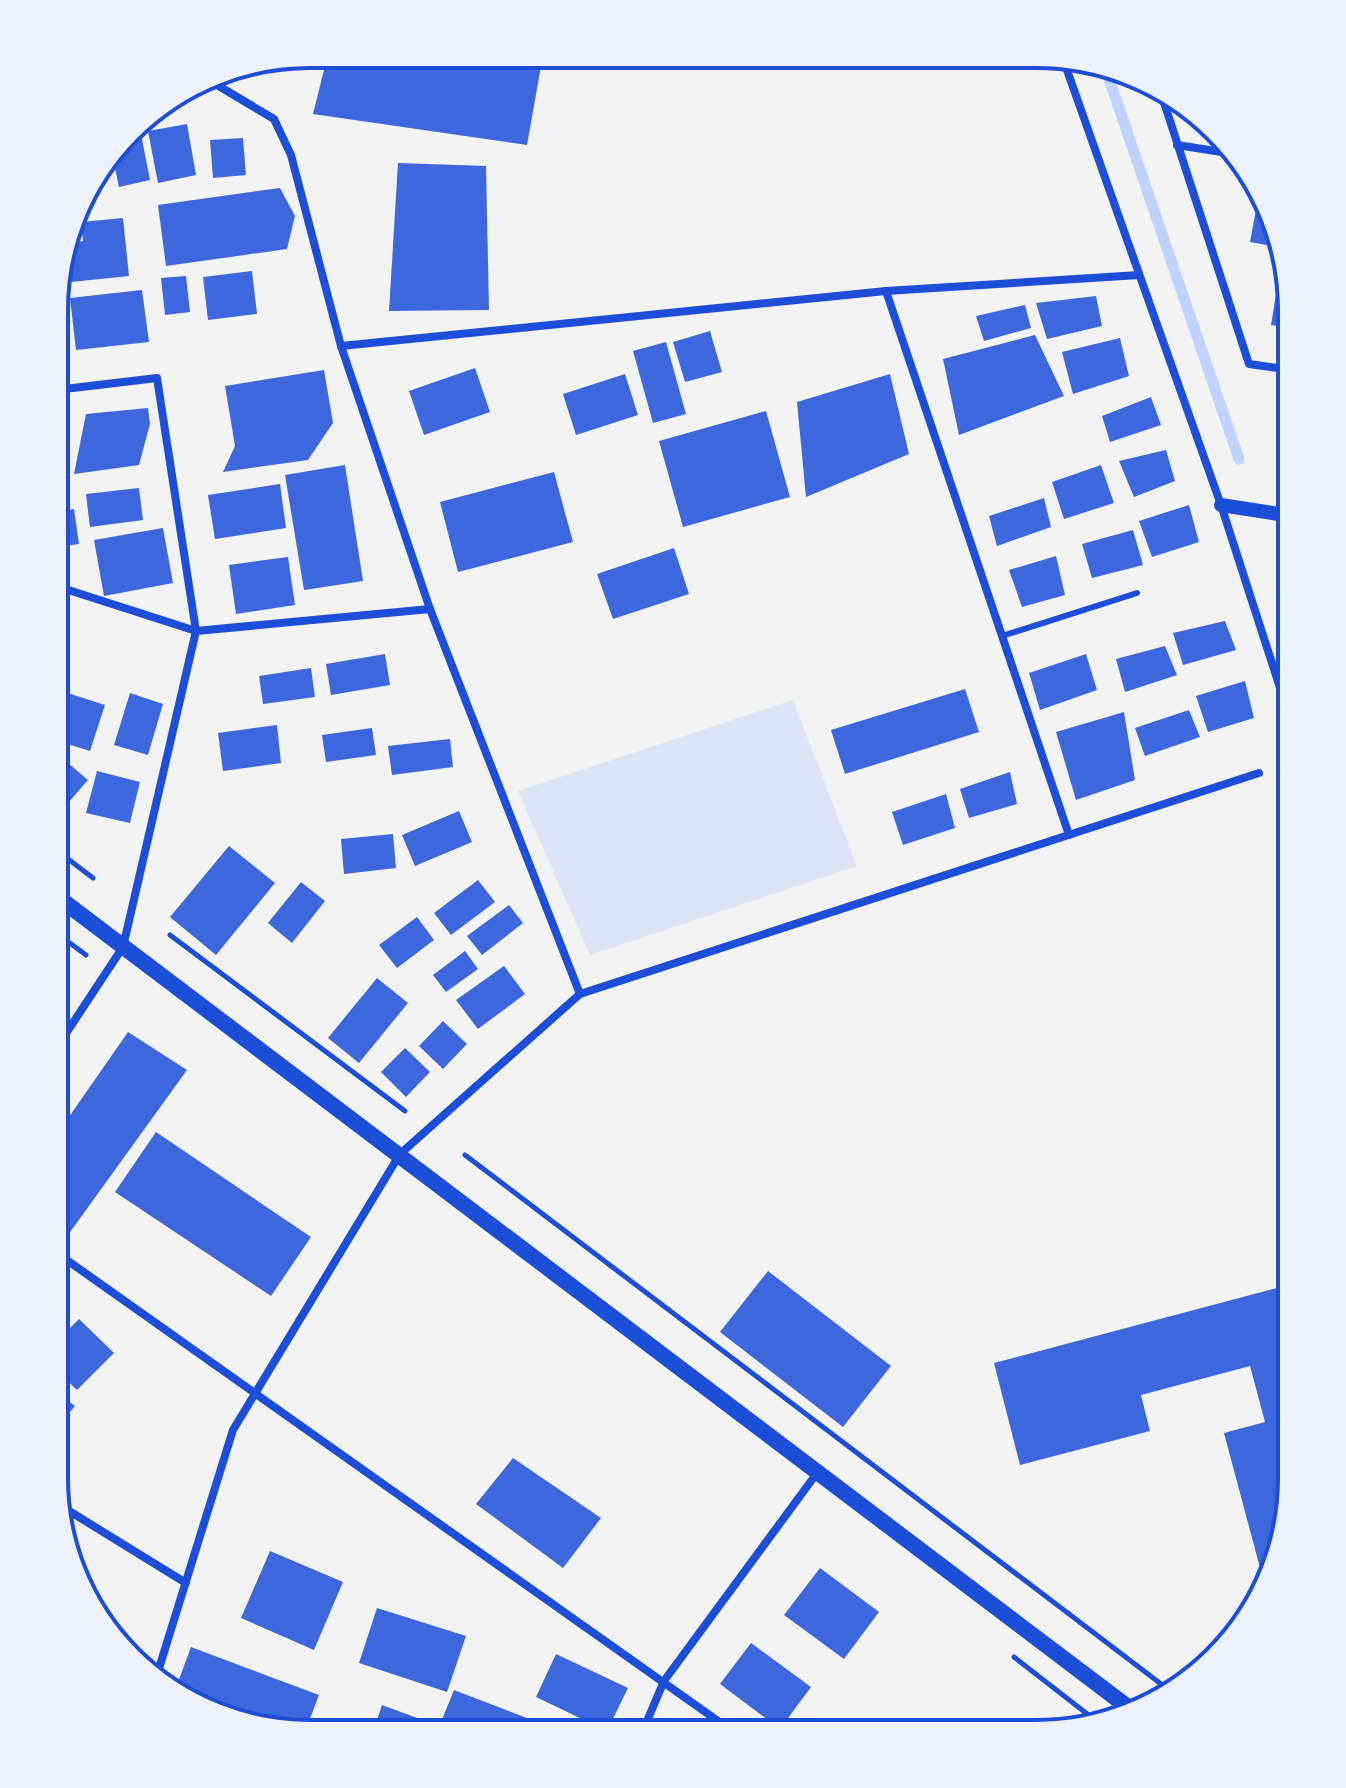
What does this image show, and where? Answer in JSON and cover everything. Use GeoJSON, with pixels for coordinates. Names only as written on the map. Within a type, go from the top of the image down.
{"type":"FeatureCollection","features":[{"type":"Feature","properties":{"kind":"main road"},"geometry":{"type":"LineString","coordinates":[[68,905],[1123,1703]]}},
{"type":"Feature","properties":{"kind":"street"},"geometry":{"type":"LineString","coordinates":[[1067,70],[1221,505],[1278,681]]}},
{"type":"Feature","properties":{"kind":"street"},"geometry":{"type":"LineString","coordinates":[[219,86],[274,119],[291,155],[341,346],[430,609],[580,994]]}},
{"type":"Feature","properties":{"kind":"street"},"geometry":{"type":"LineString","coordinates":[[1165,106],[1249,364],[1278,368]]}},
{"type":"Feature","properties":{"kind":"street"},"geometry":{"type":"LineString","coordinates":[[1177,145],[1219,152]]}},
{"type":"Feature","properties":{"kind":"street"},"geometry":{"type":"LineString","coordinates":[[341,346],[886,291],[1139,275]]}},
{"type":"Feature","properties":{"kind":"street"},"geometry":{"type":"LineString","coordinates":[[886,291],[1069,835]]}},
{"type":"Feature","properties":{"kind":"street"},"geometry":{"type":"LineString","coordinates":[[68,389],[157,378],[196,631],[123,947],[68,1030]]}},
{"type":"Feature","properties":{"kind":"street"},"geometry":{"type":"LineString","coordinates":[[1221,505],[1278,514]]}},
{"type":"Feature","properties":{"kind":"street"},"geometry":{"type":"LineString","coordinates":[[68,590],[196,631],[430,609]]}},
{"type":"Feature","properties":{"kind":"street"},"geometry":{"type":"LineString","coordinates":[[159,1667],[233,1430],[400,1154],[580,994],[1259,773]]}},
{"type":"Feature","properties":{"kind":"street"},"geometry":{"type":"LineString","coordinates":[[68,1261],[717,1720]]}},
{"type":"Feature","properties":{"kind":"street"},"geometry":{"type":"LineString","coordinates":[[648,1720],[664,1681],[817,1473]]}},
{"type":"Feature","properties":{"kind":"street"},"geometry":{"type":"LineString","coordinates":[[70,1512],[186,1583]]}},
{"type":"Feature","properties":{"kind":"lane"},"geometry":{"type":"LineString","coordinates":[[1002,636],[1137,593]]}},
{"type":"Feature","properties":{"kind":"path"},"geometry":{"type":"LineString","coordinates":[[68,859],[93,878]]}},
{"type":"Feature","properties":{"kind":"path"},"geometry":{"type":"LineString","coordinates":[[170,935],[405,1111]]}},
{"type":"Feature","properties":{"kind":"path"},"geometry":{"type":"LineString","coordinates":[[68,942],[86,955]]}},
{"type":"Feature","properties":{"kind":"path"},"geometry":{"type":"LineString","coordinates":[[465,1155],[1161,1684]]}},
{"type":"Feature","properties":{"kind":"shaded area"},"geometry":{"type":"Polygon","coordinates":[[[793,700],[857,866],[590,955],[518,791],[793,700]]]}},
{"type":"Feature","properties":{"kind":"building"},"geometry":{"type":"Polygon","coordinates":[[[324,68],[541,68],[527,145],[313,114],[324,68]]]}},
{"type":"Feature","properties":{"kind":"building"},"geometry":{"type":"Polygon","coordinates":[[[187,124],[196,175],[158,183],[148,131],[187,124]]]}},
{"type":"Feature","properties":{"kind":"building"},"geometry":{"type":"Polygon","coordinates":[[[141,137],[150,180],[119,187],[115,168],[141,137]]]}},
{"type":"Feature","properties":{"kind":"building"},"geometry":{"type":"Polygon","coordinates":[[[243,138],[246,175],[213,178],[210,140],[243,138]]]}},
{"type":"Feature","properties":{"kind":"building"},"geometry":{"type":"Polygon","coordinates":[[[398,163],[486,166],[489,310],[389,311],[398,163]]]}},
{"type":"Feature","properties":{"kind":"building"},"geometry":{"type":"Polygon","coordinates":[[[280,188],[295,216],[287,249],[166,266],[158,205],[280,188]]]}},
{"type":"Feature","properties":{"kind":"building"},"geometry":{"type":"Polygon","coordinates":[[[1256,210],[1268,245],[1250,242],[1256,210]]]}},
{"type":"Feature","properties":{"kind":"building"},"geometry":{"type":"Polygon","coordinates":[[[123,218],[129,276],[71,282],[76,247],[78,242],[83,241],[84,222],[123,218]]]}},
{"type":"Feature","properties":{"kind":"building"},"geometry":{"type":"Polygon","coordinates":[[[252,271],[257,314],[208,320],[203,277],[252,271]]]}},
{"type":"Feature","properties":{"kind":"building"},"geometry":{"type":"Polygon","coordinates":[[[186,276],[190,312],[165,315],[161,278],[186,276]]]}},
{"type":"Feature","properties":{"kind":"building"},"geometry":{"type":"Polygon","coordinates":[[[142,290],[149,342],[76,350],[70,298],[142,290]]]}},
{"type":"Feature","properties":{"kind":"building"},"geometry":{"type":"Polygon","coordinates":[[[1277,291],[1278,326],[1271,325],[1277,291]]]}},
{"type":"Feature","properties":{"kind":"building"},"geometry":{"type":"Polygon","coordinates":[[[1096,296],[1102,326],[1047,339],[1036,303],[1096,296]]]}},
{"type":"Feature","properties":{"kind":"building"},"geometry":{"type":"Polygon","coordinates":[[[1025,305],[1031,328],[984,341],[976,316],[1025,305]]]}},
{"type":"Feature","properties":{"kind":"building"},"geometry":{"type":"Polygon","coordinates":[[[710,331],[722,372],[685,382],[673,342],[710,331]]]}},
{"type":"Feature","properties":{"kind":"building"},"geometry":{"type":"Polygon","coordinates":[[[1035,335],[1064,396],[959,435],[943,359],[1035,335]]]}},
{"type":"Feature","properties":{"kind":"building"},"geometry":{"type":"Polygon","coordinates":[[[1120,338],[1129,376],[1073,394],[1062,352],[1120,338]]]}},
{"type":"Feature","properties":{"kind":"building"},"geometry":{"type":"Polygon","coordinates":[[[666,342],[686,414],[653,423],[633,351],[666,342]]]}},
{"type":"Feature","properties":{"kind":"building"},"geometry":{"type":"Polygon","coordinates":[[[475,368],[490,412],[424,435],[409,391],[475,368]]]}},
{"type":"Feature","properties":{"kind":"building"},"geometry":{"type":"Polygon","coordinates":[[[324,370],[333,423],[308,460],[223,472],[235,446],[225,386],[324,370]]]}},
{"type":"Feature","properties":{"kind":"building"},"geometry":{"type":"Polygon","coordinates":[[[625,374],[638,415],[576,435],[563,394],[625,374]]]}},
{"type":"Feature","properties":{"kind":"building"},"geometry":{"type":"Polygon","coordinates":[[[890,374],[909,454],[806,497],[797,402],[890,374]]]}},
{"type":"Feature","properties":{"kind":"building"},"geometry":{"type":"Polygon","coordinates":[[[1151,397],[1161,425],[1110,442],[1102,416],[1151,397]]]}},
{"type":"Feature","properties":{"kind":"building"},"geometry":{"type":"Polygon","coordinates":[[[148,408],[150,424],[139,465],[74,474],[86,414],[148,408]]]}},
{"type":"Feature","properties":{"kind":"building"},"geometry":{"type":"Polygon","coordinates":[[[766,411],[790,497],[683,527],[659,441],[766,411]]]}},
{"type":"Feature","properties":{"kind":"building"},"geometry":{"type":"Polygon","coordinates":[[[1166,450],[1175,481],[1134,497],[1119,461],[1166,450]]]}},
{"type":"Feature","properties":{"kind":"building"},"geometry":{"type":"Polygon","coordinates":[[[345,465],[363,581],[304,590],[285,475],[345,465]]]}},
{"type":"Feature","properties":{"kind":"building"},"geometry":{"type":"Polygon","coordinates":[[[1101,465],[1114,503],[1064,519],[1052,482],[1101,465]]]}},
{"type":"Feature","properties":{"kind":"building"},"geometry":{"type":"Polygon","coordinates":[[[554,472],[573,542],[458,572],[440,502],[554,472]]]}},
{"type":"Feature","properties":{"kind":"building"},"geometry":{"type":"Polygon","coordinates":[[[280,484],[286,528],[215,539],[208,495],[280,484]]]}},
{"type":"Feature","properties":{"kind":"building"},"geometry":{"type":"Polygon","coordinates":[[[139,488],[143,520],[90,527],[86,494],[139,488]]]}},
{"type":"Feature","properties":{"kind":"building"},"geometry":{"type":"Polygon","coordinates":[[[1044,498],[1051,527],[997,546],[989,516],[1044,498]]]}},
{"type":"Feature","properties":{"kind":"building"},"geometry":{"type":"Polygon","coordinates":[[[1189,505],[1199,542],[1152,557],[1139,521],[1189,505]]]}},
{"type":"Feature","properties":{"kind":"building"},"geometry":{"type":"Polygon","coordinates":[[[74,509],[79,544],[68,545],[68,510],[74,509]]]}},
{"type":"Feature","properties":{"kind":"building"},"geometry":{"type":"Polygon","coordinates":[[[163,528],[173,583],[104,596],[94,540],[163,528]]]}},
{"type":"Feature","properties":{"kind":"building"},"geometry":{"type":"Polygon","coordinates":[[[1133,530],[1143,565],[1092,578],[1082,544],[1133,530]]]}},
{"type":"Feature","properties":{"kind":"building"},"geometry":{"type":"Polygon","coordinates":[[[674,548],[689,594],[613,619],[597,574],[674,548]]]}},
{"type":"Feature","properties":{"kind":"building"},"geometry":{"type":"Polygon","coordinates":[[[1056,556],[1065,595],[1022,607],[1009,570],[1056,556]]]}},
{"type":"Feature","properties":{"kind":"building"},"geometry":{"type":"Polygon","coordinates":[[[288,557],[295,605],[236,614],[229,565],[288,557]]]}},
{"type":"Feature","properties":{"kind":"building"},"geometry":{"type":"Polygon","coordinates":[[[1225,621],[1236,650],[1183,665],[1173,633],[1225,621]]]}},
{"type":"Feature","properties":{"kind":"building"},"geometry":{"type":"Polygon","coordinates":[[[1165,646],[1177,675],[1125,692],[1116,659],[1165,646]]]}},
{"type":"Feature","properties":{"kind":"building"},"geometry":{"type":"Polygon","coordinates":[[[385,654],[390,685],[331,695],[326,664],[385,654]]]}},
{"type":"Feature","properties":{"kind":"building"},"geometry":{"type":"Polygon","coordinates":[[[1086,654],[1097,690],[1040,710],[1029,673],[1086,654]]]}},
{"type":"Feature","properties":{"kind":"building"},"geometry":{"type":"Polygon","coordinates":[[[311,668],[315,697],[263,704],[259,676],[311,668]]]}},
{"type":"Feature","properties":{"kind":"building"},"geometry":{"type":"Polygon","coordinates":[[[1245,681],[1254,718],[1208,732],[1196,696],[1245,681]]]}},
{"type":"Feature","properties":{"kind":"building"},"geometry":{"type":"Polygon","coordinates":[[[965,689],[979,732],[845,774],[831,730],[965,689]]]}},
{"type":"Feature","properties":{"kind":"building"},"geometry":{"type":"Polygon","coordinates":[[[68,693],[105,705],[90,751],[68,744],[68,693]]]}},
{"type":"Feature","properties":{"kind":"building"},"geometry":{"type":"Polygon","coordinates":[[[130,693],[163,704],[148,755],[114,745],[130,693]]]}},
{"type":"Feature","properties":{"kind":"building"},"geometry":{"type":"Polygon","coordinates":[[[1189,710],[1200,737],[1145,756],[1135,728],[1189,710]]]}},
{"type":"Feature","properties":{"kind":"building"},"geometry":{"type":"Polygon","coordinates":[[[1124,712],[1135,780],[1076,800],[1056,732],[1124,712]]]}},
{"type":"Feature","properties":{"kind":"building"},"geometry":{"type":"Polygon","coordinates":[[[277,725],[281,763],[223,771],[218,733],[277,725]]]}},
{"type":"Feature","properties":{"kind":"building"},"geometry":{"type":"Polygon","coordinates":[[[372,728],[376,755],[326,762],[322,735],[372,728]]]}},
{"type":"Feature","properties":{"kind":"building"},"geometry":{"type":"Polygon","coordinates":[[[450,739],[453,767],[392,775],[388,746],[450,739]]]}},
{"type":"Feature","properties":{"kind":"building"},"geometry":{"type":"Polygon","coordinates":[[[68,763],[88,780],[68,803],[68,763]]]}},
{"type":"Feature","properties":{"kind":"building"},"geometry":{"type":"Polygon","coordinates":[[[97,771],[140,782],[130,823],[86,813],[97,771]]]}},
{"type":"Feature","properties":{"kind":"building"},"geometry":{"type":"Polygon","coordinates":[[[1010,772],[1017,804],[969,818],[960,789],[1010,772]]]}},
{"type":"Feature","properties":{"kind":"building"},"geometry":{"type":"Polygon","coordinates":[[[946,794],[955,828],[903,845],[892,812],[946,794]]]}},
{"type":"Feature","properties":{"kind":"building"},"geometry":{"type":"Polygon","coordinates":[[[459,811],[472,842],[415,866],[402,835],[459,811]]]}},
{"type":"Feature","properties":{"kind":"building"},"geometry":{"type":"Polygon","coordinates":[[[393,834],[396,868],[344,874],[341,839],[393,834]]]}},
{"type":"Feature","properties":{"kind":"building"},"geometry":{"type":"Polygon","coordinates":[[[229,846],[275,883],[216,955],[170,917],[229,846]]]}},
{"type":"Feature","properties":{"kind":"building"},"geometry":{"type":"Polygon","coordinates":[[[478,880],[495,902],[451,935],[434,913],[478,880]]]}},
{"type":"Feature","properties":{"kind":"building"},"geometry":{"type":"Polygon","coordinates":[[[301,882],[325,901],[292,943],[268,923],[301,882]]]}},
{"type":"Feature","properties":{"kind":"building"},"geometry":{"type":"Polygon","coordinates":[[[509,905],[523,923],[482,955],[467,936],[509,905]]]}},
{"type":"Feature","properties":{"kind":"building"},"geometry":{"type":"Polygon","coordinates":[[[417,917],[434,940],[397,968],[379,945],[417,917]]]}},
{"type":"Feature","properties":{"kind":"building"},"geometry":{"type":"Polygon","coordinates":[[[465,951],[478,969],[446,992],[433,975],[465,951]]]}},
{"type":"Feature","properties":{"kind":"building"},"geometry":{"type":"Polygon","coordinates":[[[504,966],[525,994],[478,1029],[456,1000],[504,966]]]}},
{"type":"Feature","properties":{"kind":"building"},"geometry":{"type":"Polygon","coordinates":[[[377,978],[408,1003],[359,1063],[328,1038],[377,978]]]}},
{"type":"Feature","properties":{"kind":"building"},"geometry":{"type":"Polygon","coordinates":[[[443,1021],[467,1044],[443,1069],[419,1046],[443,1021]]]}},
{"type":"Feature","properties":{"kind":"building"},"geometry":{"type":"Polygon","coordinates":[[[128,1032],[187,1070],[68,1235],[68,1118],[128,1032]]]}},
{"type":"Feature","properties":{"kind":"building"},"geometry":{"type":"Polygon","coordinates":[[[405,1048],[430,1072],[406,1097],[381,1072],[405,1048]]]}},
{"type":"Feature","properties":{"kind":"building"},"geometry":{"type":"Polygon","coordinates":[[[156,1132],[311,1237],[271,1296],[115,1192],[156,1132]]]}},
{"type":"Feature","properties":{"kind":"building"},"geometry":{"type":"Polygon","coordinates":[[[768,1271],[891,1366],[843,1427],[720,1332],[768,1271]]]}},
{"type":"Feature","properties":{"kind":"building"},"geometry":{"type":"Polygon","coordinates":[[[1277,1288],[1277,1494],[1273,1525],[1260,1568],[1224,1433],[1265,1422],[1250,1366],[1141,1395],[1150,1431],[1020,1465],[994,1363],[1277,1288]]]}},
{"type":"Feature","properties":{"kind":"building"},"geometry":{"type":"Polygon","coordinates":[[[79,1319],[114,1353],[77,1390],[68,1381],[68,1330],[79,1319]]]}},
{"type":"Feature","properties":{"kind":"building"},"geometry":{"type":"Polygon","coordinates":[[[68,1401],[75,1406],[68,1415],[68,1401]]]}},
{"type":"Feature","properties":{"kind":"building"},"geometry":{"type":"Polygon","coordinates":[[[513,1458],[601,1518],[563,1568],[476,1504],[513,1458]]]}},
{"type":"Feature","properties":{"kind":"building"},"geometry":{"type":"Polygon","coordinates":[[[270,1551],[343,1582],[314,1650],[241,1618],[270,1551]]]}},
{"type":"Feature","properties":{"kind":"building"},"geometry":{"type":"Polygon","coordinates":[[[820,1568],[879,1612],[844,1659],[784,1615],[820,1568]]]}},
{"type":"Feature","properties":{"kind":"building"},"geometry":{"type":"Polygon","coordinates":[[[377,1608],[466,1636],[447,1692],[359,1663],[377,1608]]]}},
{"type":"Feature","properties":{"kind":"building"},"geometry":{"type":"Polygon","coordinates":[[[751,1643],[811,1687],[787,1720],[768,1720],[720,1684],[751,1643]]]}},
{"type":"Feature","properties":{"kind":"building"},"geometry":{"type":"Polygon","coordinates":[[[191,1647],[319,1695],[310,1720],[278,1718],[217,1702],[179,1681],[191,1647]]]}},
{"type":"Feature","properties":{"kind":"building"},"geometry":{"type":"Polygon","coordinates":[[[556,1654],[628,1688],[612,1720],[584,1720],[536,1697],[556,1654]]]}},
{"type":"Feature","properties":{"kind":"building"},"geometry":{"type":"Polygon","coordinates":[[[454,1690],[532,1720],[442,1720],[454,1690]]]}},
{"type":"Feature","properties":{"kind":"building"},"geometry":{"type":"Polygon","coordinates":[[[382,1705],[423,1720],[377,1720],[382,1705]]]}},
{"type":"Feature","properties":{"kind":"waterway"},"geometry":{"type":"LineString","coordinates":[[1109,79],[1239,459]]}}]}
